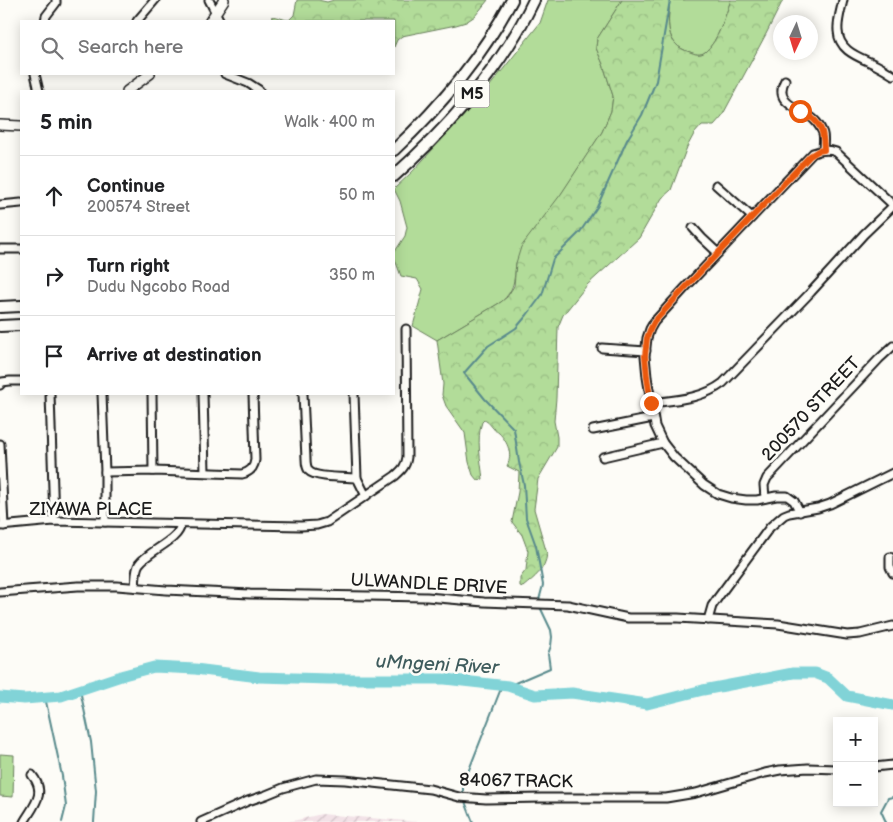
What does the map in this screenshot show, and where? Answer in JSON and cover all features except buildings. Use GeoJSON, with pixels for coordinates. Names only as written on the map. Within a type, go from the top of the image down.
{"type":"FeatureCollection","features":[{"type":"Feature","properties":{"kind":"main road","name":"M5"},"geometry":{"type":"LineString","coordinates":[[395,149],[426,119],[462,76],[487,41],[512,0]]}},
{"type":"Feature","properties":{"kind":"main road","name":"M5"},"geometry":{"type":"LineString","coordinates":[[395,175],[459,111],[483,81],[519,28],[534,0]]}},
{"type":"Feature","properties":{"kind":"main road"},"geometry":{"type":"LineString","coordinates":[[0,307],[20,306]]}},
{"type":"Feature","properties":{"kind":"main road"},"geometry":{"type":"LineString","coordinates":[[0,326],[20,325]]}},
{"type":"Feature","properties":{"kind":"street"},"geometry":{"type":"LineString","coordinates":[[45,20],[56,0]]}},
{"type":"Feature","properties":{"kind":"street"},"geometry":{"type":"LineString","coordinates":[[138,20],[155,0]]}},
{"type":"Feature","properties":{"kind":"street"},"geometry":{"type":"LineString","coordinates":[[209,0],[215,19]]}},
{"type":"Feature","properties":{"kind":"street"},"geometry":{"type":"LineString","coordinates":[[215,19],[224,0]]}},
{"type":"Feature","properties":{"kind":"street"},"geometry":{"type":"LineString","coordinates":[[843,0],[838,30],[839,39],[843,46],[849,52],[893,75]]}},
{"type":"Feature","properties":{"kind":"street"},"geometry":{"type":"LineString","coordinates":[[35,75],[39,90]]}},
{"type":"Feature","properties":{"kind":"street"},"geometry":{"type":"LineString","coordinates":[[128,90],[149,75]]}},
{"type":"Feature","properties":{"kind":"street"},"geometry":{"type":"LineString","coordinates":[[228,75],[248,83],[258,90]]}},
{"type":"Feature","properties":{"kind":"street"},"geometry":{"type":"LineString","coordinates":[[784,80],[781,91],[782,97],[810,116],[821,128],[824,150]]}},
{"type":"Feature","properties":{"kind":"street"},"geometry":{"type":"LineString","coordinates":[[0,125],[20,126]]}},
{"type":"Feature","properties":{"kind":"street"},"geometry":{"type":"LineString","coordinates":[[651,403],[702,395],[711,392],[723,383],[893,205],[836,152],[824,150],[810,156],[718,253],[654,322],[647,338],[645,356],[647,377],[653,418],[657,432],[674,457],[714,492],[722,496],[739,500],[787,496],[794,501],[800,512]]}},
{"type":"Feature","properties":{"kind":"street"},"geometry":{"type":"LineString","coordinates":[[716,185],[752,217]]}},
{"type":"Feature","properties":{"kind":"street"},"geometry":{"type":"LineString","coordinates":[[0,205],[20,203]]}},
{"type":"Feature","properties":{"kind":"street"},"geometry":{"type":"LineString","coordinates":[[693,228],[718,253]]}},
{"type":"Feature","properties":{"kind":"street"},"geometry":{"type":"LineString","coordinates":[[0,249],[20,249]]}},
{"type":"Feature","properties":{"kind":"street","name":"ZIYAWA PLACE"},"geometry":{"type":"LineString","coordinates":[[2,526],[54,521],[317,525],[327,522],[395,476],[403,469],[406,463],[406,329]]}},
{"type":"Feature","properties":{"kind":"street"},"geometry":{"type":"LineString","coordinates":[[602,348],[646,351]]}},
{"type":"Feature","properties":{"kind":"street","name":"200570 STREET"},"geometry":{"type":"LineString","coordinates":[[765,498],[764,485],[767,478],[878,359],[891,350]]}},
{"type":"Feature","properties":{"kind":"street"},"geometry":{"type":"LineString","coordinates":[[0,386],[2,382],[20,381]]}},
{"type":"Feature","properties":{"kind":"street"},"geometry":{"type":"LineString","coordinates":[[50,395],[54,521]]}},
{"type":"Feature","properties":{"kind":"street"},"geometry":{"type":"LineString","coordinates":[[102,395],[105,522]]}},
{"type":"Feature","properties":{"kind":"street"},"geometry":{"type":"LineString","coordinates":[[152,395],[154,471]]}},
{"type":"Feature","properties":{"kind":"street"},"geometry":{"type":"LineString","coordinates":[[202,395],[205,472]]}},
{"type":"Feature","properties":{"kind":"street"},"geometry":{"type":"LineString","coordinates":[[105,472],[154,471],[242,474],[246,472],[253,468],[255,460],[253,395]]}},
{"type":"Feature","properties":{"kind":"street"},"geometry":{"type":"LineString","coordinates":[[303,395],[306,466],[309,471],[319,476],[357,478]]}},
{"type":"Feature","properties":{"kind":"street"},"geometry":{"type":"LineString","coordinates":[[354,395],[357,478],[366,496]]}},
{"type":"Feature","properties":{"kind":"street"},"geometry":{"type":"LineString","coordinates":[[593,430],[653,418]]}},
{"type":"Feature","properties":{"kind":"street"},"geometry":{"type":"LineString","coordinates":[[603,457],[663,443]]}},
{"type":"Feature","properties":{"kind":"street"},"geometry":{"type":"LineString","coordinates":[[0,444],[2,526]]}},
{"type":"Feature","properties":{"kind":"street"},"geometry":{"type":"LineString","coordinates":[[893,473],[830,504],[784,516],[770,527],[712,606],[708,620],[784,624],[847,635],[860,634],[893,626]]}},
{"type":"Feature","properties":{"kind":"street"},"geometry":{"type":"LineString","coordinates":[[135,587],[136,574],[140,564],[174,536],[181,528],[181,524]]}},
{"type":"Feature","properties":{"kind":"street"},"geometry":{"type":"LineString","coordinates":[[890,557],[890,567],[893,573]]}},
{"type":"Feature","properties":{"kind":"street","name":"ULWANDLE DRIVE"},"geometry":{"type":"LineString","coordinates":[[0,592],[78,586],[135,587],[194,592],[427,597],[484,602],[568,605],[628,618],[708,620]]}},
{"type":"Feature","properties":{"kind":"street"},"geometry":{"type":"LineString","coordinates":[[878,767],[893,765]]}},
{"type":"Feature","properties":{"kind":"street","name":"84067 TRACK"},"geometry":{"type":"LineString","coordinates":[[201,822],[248,801],[283,788],[316,779],[345,780],[430,789],[458,797],[486,799],[666,798],[696,793],[772,771],[808,768],[833,769]]}},
{"type":"Feature","properties":{"kind":"street"},"geometry":{"type":"LineString","coordinates":[[24,822],[38,797],[39,786],[32,774]]}},
{"type":"Feature","properties":{"kind":"shaded area"},"geometry":{"type":"Polygon","coordinates":[[[321,814],[419,822],[289,822],[321,814]]]}},
{"type":"Feature","properties":{"kind":"green space"},"geometry":{"type":"Polygon","coordinates":[[[297,0],[327,2],[334,0],[488,0],[475,16],[466,22],[402,36],[395,45],[395,20],[289,20],[294,15],[297,0]]]}},
{"type":"Feature","properties":{"kind":"green space"},"geometry":{"type":"Polygon","coordinates":[[[548,0],[622,0],[597,39],[596,48],[613,96],[611,111],[602,132],[516,263],[513,284],[506,298],[437,340],[413,326],[423,289],[417,279],[401,276],[395,260],[395,251],[405,236],[407,227],[395,188],[485,92],[540,23],[548,0]]]}},
{"type":"Feature","properties":{"kind":"green space"},"geometry":{"type":"Polygon","coordinates":[[[622,0],[670,0],[669,24],[672,38],[682,49],[699,54],[710,48],[714,42],[731,0],[783,0],[776,15],[773,15],[773,20],[766,34],[722,116],[714,125],[702,125],[694,134],[687,147],[671,190],[662,198],[639,238],[587,285],[563,315],[558,327],[554,421],[557,447],[538,479],[534,509],[547,554],[542,569],[523,587],[520,586],[520,578],[526,570],[528,551],[522,535],[512,522],[518,492],[519,472],[507,466],[510,457],[505,440],[484,420],[480,428],[479,443],[483,479],[477,480],[473,475],[465,433],[446,406],[442,395],[443,384],[437,340],[507,297],[514,286],[516,263],[521,247],[561,194],[602,132],[611,111],[613,96],[596,48],[597,39],[622,0]]]}},
{"type":"Feature","properties":{"kind":"green space"},"geometry":{"type":"Polygon","coordinates":[[[670,0],[731,0],[724,21],[710,48],[703,53],[696,54],[682,49],[676,44],[672,38],[669,24],[670,0]]]}},
{"type":"Feature","properties":{"kind":"green space"},"geometry":{"type":"Polygon","coordinates":[[[271,17],[275,17],[289,20],[274,20],[271,17]]]}},
{"type":"Feature","properties":{"kind":"green space"},"geometry":{"type":"Polygon","coordinates":[[[0,754],[14,755],[13,797],[0,796],[0,754]]]}},
{"type":"Feature","properties":{"kind":"waterway"},"geometry":{"type":"LineString","coordinates":[[539,600],[543,585],[536,546],[526,518],[524,485],[514,429],[485,399],[464,373],[488,346],[516,328],[527,315],[542,295],[553,259],[580,232],[597,207],[627,140],[642,115],[656,81],[670,0]]}},
{"type":"Feature","properties":{"kind":"waterway"},"geometry":{"type":"LineString","coordinates":[[508,686],[550,668],[548,654],[551,646],[551,630],[541,609]]}},
{"type":"Feature","properties":{"kind":"waterway","name":"uMngeni River"},"geometry":{"type":"LineString","coordinates":[[0,697],[24,699],[61,696],[154,667],[195,669],[259,677],[445,679],[508,686],[535,695],[572,693],[647,704],[703,690],[793,673],[815,673],[828,678],[847,696],[893,705]]}},
{"type":"Feature","properties":{"kind":"waterway"},"geometry":{"type":"LineString","coordinates":[[463,794],[463,785],[502,686]]}},
{"type":"Feature","properties":{"kind":"waterway"},"geometry":{"type":"LineString","coordinates":[[80,690],[91,742],[96,791],[94,822]]}},
{"type":"Feature","properties":{"kind":"waterway"},"geometry":{"type":"LineString","coordinates":[[45,697],[62,776],[66,806],[62,822]]}},
{"type":"Feature","properties":{"kind":"waterway"},"geometry":{"type":"LineString","coordinates":[[886,822],[881,811],[888,798],[893,797]]}},
{"type":"Feature","properties":{"kind":"waterway"},"geometry":{"type":"LineString","coordinates":[[464,799],[473,822]]}},
{"type":"Feature","properties":{"kind":"route"},"geometry":{"type":"LineString","coordinates":[[651,403],[645,356],[647,338],[654,322],[810,156],[813,153],[824,150],[821,128],[810,116],[800,111]]}}]}
